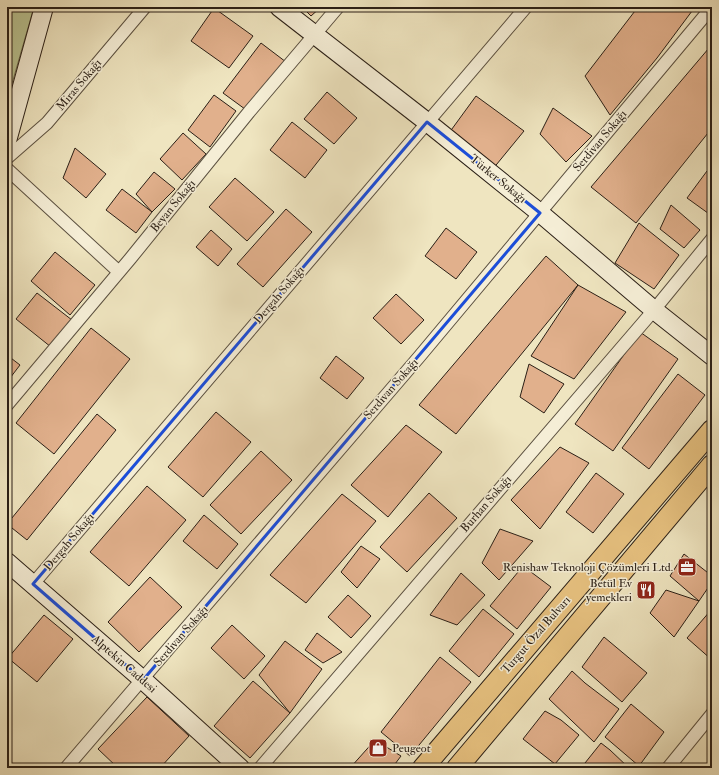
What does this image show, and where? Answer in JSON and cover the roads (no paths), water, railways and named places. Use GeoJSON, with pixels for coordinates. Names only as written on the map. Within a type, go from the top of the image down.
{"type":"FeatureCollection","features":[{"type":"Feature","properties":{"kind":"main road","name":"Turgut Özal Bulvarı"},"geometry":{"type":"LineString","coordinates":[[423,768],[712,430]]}},
{"type":"Feature","properties":{"kind":"main road","name":"Turgut Özal Bulvarı"},"geometry":{"type":"LineString","coordinates":[[457,768],[712,465]]}},
{"type":"Feature","properties":{"kind":"street"},"geometry":{"type":"LineString","coordinates":[[7,141],[44,7]]}},
{"type":"Feature","properties":{"kind":"street","name":"Miras Sokağı"},"geometry":{"type":"LineString","coordinates":[[7,158],[47,123],[144,7]]}},
{"type":"Feature","properties":{"kind":"street","name":"Türker Sokağı"},"geometry":{"type":"LineString","coordinates":[[280,7],[540,213],[654,310],[712,356]]}},
{"type":"Feature","properties":{"kind":"street","name":"Beyan Sokağı"},"geometry":{"type":"LineString","coordinates":[[7,405],[119,272],[249,112],[338,7]]}},
{"type":"Feature","properties":{"kind":"street","name":"Dergah Sokağı"},"geometry":{"type":"LineString","coordinates":[[33,584],[526,7]]}},
{"type":"Feature","properties":{"kind":"street","name":"Serdivan Sokağı"},"geometry":{"type":"LineString","coordinates":[[66,768],[419,357],[712,7]]}},
{"type":"Feature","properties":{"kind":"street"},"geometry":{"type":"LineString","coordinates":[[7,169],[119,272]]}},
{"type":"Feature","properties":{"kind":"street","name":"Burhan Sokağı"},"geometry":{"type":"LineString","coordinates":[[260,768],[654,310],[712,240]]}},
{"type":"Feature","properties":{"kind":"street","name":"Alptekin Caddesi"},"geometry":{"type":"LineString","coordinates":[[7,562],[143,680],[240,768]]}},
{"type":"Feature","properties":{"kind":"street"},"geometry":{"type":"LineString","coordinates":[[668,768],[712,714]]}},
{"type":"Feature","properties":{"kind":"place","name":"Renishaw Teknoloji Çözümleri Ltd."},"geometry":{"type":"Point","coordinates":[687,567]}},
{"type":"Feature","properties":{"kind":"place","name":"Betül Ev yemekleri"},"geometry":{"type":"Point","coordinates":[646,590]}},
{"type":"Feature","properties":{"kind":"place","name":"Peugeot"},"geometry":{"type":"Point","coordinates":[378,748]}}]}
